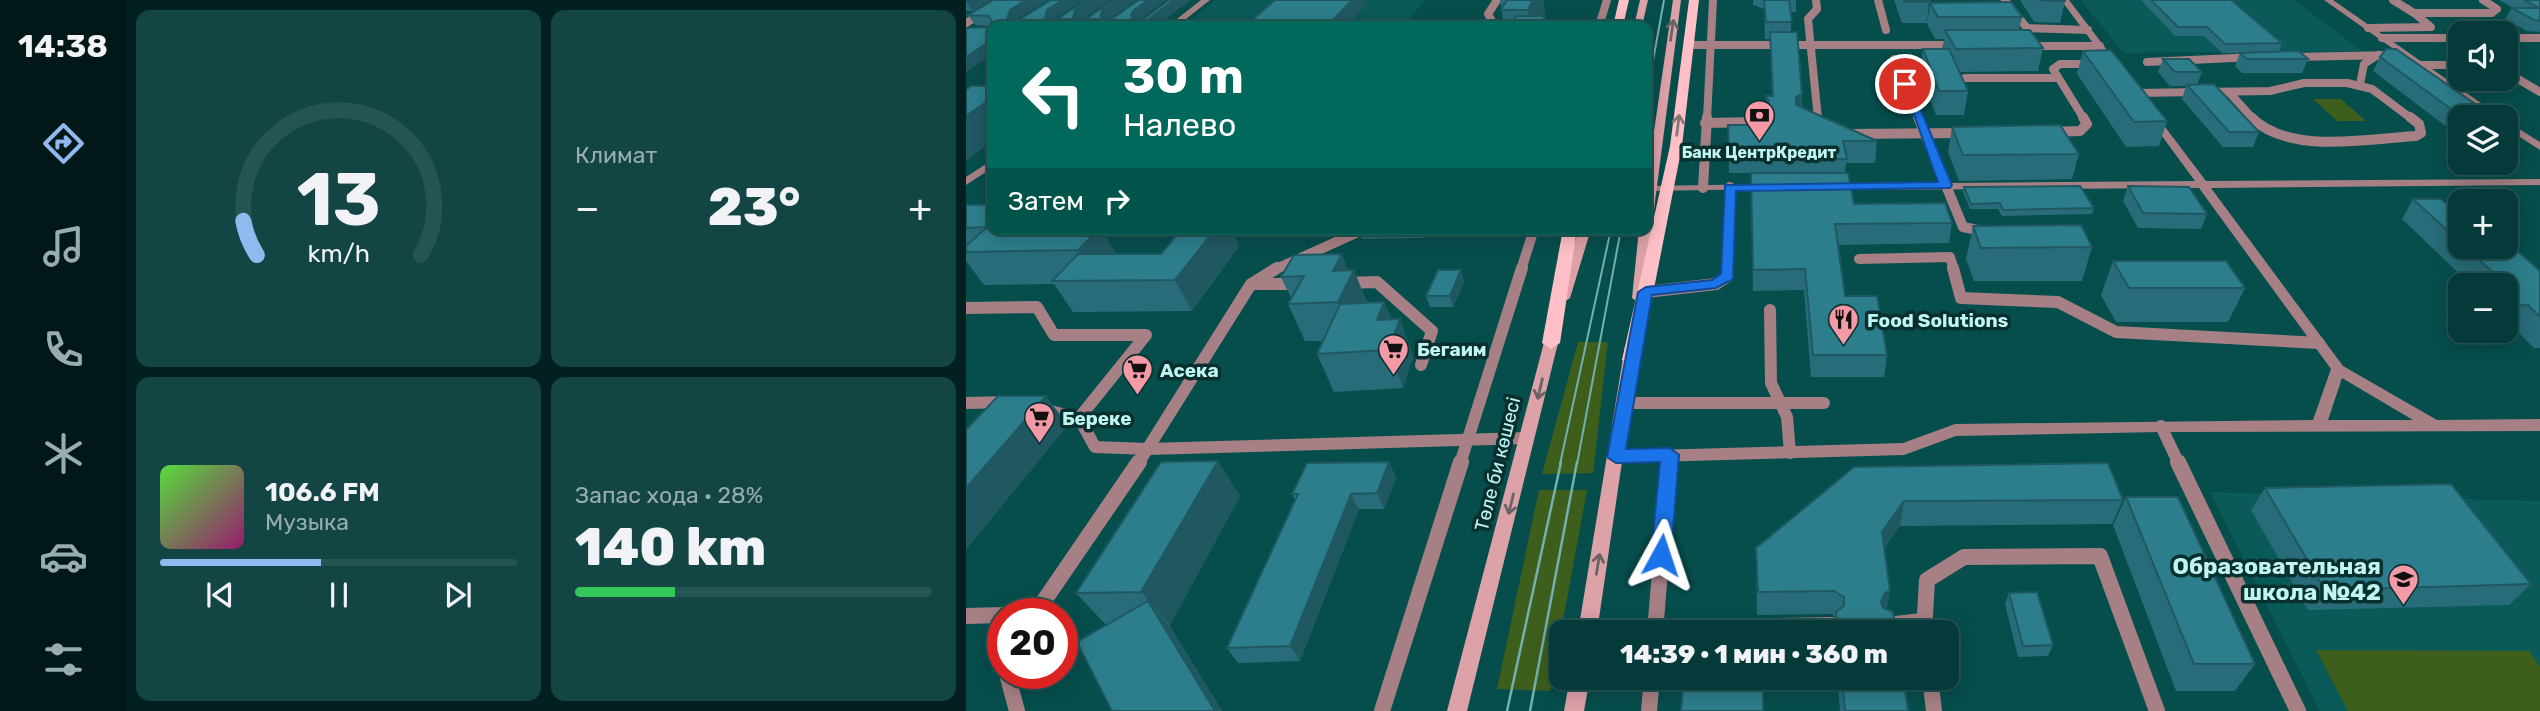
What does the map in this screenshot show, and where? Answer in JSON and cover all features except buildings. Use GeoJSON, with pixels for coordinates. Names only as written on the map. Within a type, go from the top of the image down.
{"type":"FeatureCollection","features":[{"type":"Feature","properties":{"kind":"main road"},"geometry":{"type":"LineString","coordinates":[[1619,21],[1625,0]]}},
{"type":"Feature","properties":{"kind":"main road"},"geometry":{"type":"LineString","coordinates":[[1639,21],[1644,0]]}},
{"type":"Feature","properties":{"kind":"main road"},"geometry":{"type":"LineString","coordinates":[[1652,171],[1676,0]]}},
{"type":"Feature","properties":{"kind":"main road"},"geometry":{"type":"LineString","coordinates":[[1631,360],[1668,188],[1695,0]]}},
{"type":"Feature","properties":{"kind":"main road"},"geometry":{"type":"LineString","coordinates":[[1551,343],[1569,235]]}},
{"type":"Feature","properties":{"kind":"main road","name":"Төле би көшесі"},"geometry":{"type":"LineString","coordinates":[[1457,711],[1551,343],[1583,235]]}},
{"type":"Feature","properties":{"kind":"main road"},"geometry":{"type":"LineString","coordinates":[[1589,620],[1631,360],[1644,235]]}},
{"type":"Feature","properties":{"kind":"main road"},"geometry":{"type":"LineString","coordinates":[[1574,711],[1578,690]]}},
{"type":"Feature","properties":{"kind":"street"},"geometry":{"type":"LineString","coordinates":[[1179,21],[1206,0]]}},
{"type":"Feature","properties":{"kind":"street"},"geometry":{"type":"LineString","coordinates":[[2065,0],[2338,369],[2435,426]]}},
{"type":"Feature","properties":{"kind":"street"},"geometry":{"type":"LineString","coordinates":[[2328,0],[2479,105]]}},
{"type":"Feature","properties":{"kind":"street"},"geometry":{"type":"LineString","coordinates":[[2518,132],[2540,148]]}},
{"type":"Feature","properties":{"kind":"street"},"geometry":{"type":"LineString","coordinates":[[966,183],[987,167]]}},
{"type":"Feature","properties":{"kind":"street"},"geometry":{"type":"LineString","coordinates":[[1820,187],[2540,182]]}},
{"type":"Feature","properties":{"kind":"street"},"geometry":{"type":"LineString","coordinates":[[1652,188],[1781,187]]}},
{"type":"Feature","properties":{"kind":"street"},"geometry":{"type":"LineString","coordinates":[[2318,426],[2338,369]]}},
{"type":"Feature","properties":{"kind":"street"},"geometry":{"type":"LineString","coordinates":[[1616,457],[1904,449],[1955,430],[2161,426],[2540,425]]}},
{"type":"Feature","properties":{"kind":"lane"},"geometry":{"type":"LineString","coordinates":[[966,23],[1004,0]]}},
{"type":"Feature","properties":{"kind":"lane"},"geometry":{"type":"LineString","coordinates":[[1064,21],[1096,0]]}},
{"type":"Feature","properties":{"kind":"lane"},"geometry":{"type":"LineString","coordinates":[[1091,21],[1121,0]]}},
{"type":"Feature","properties":{"kind":"lane"},"geometry":{"type":"LineString","coordinates":[[1492,21],[1488,14],[1497,0]]}},
{"type":"Feature","properties":{"kind":"lane"},"geometry":{"type":"LineString","coordinates":[[1601,21],[1607,0]]}},
{"type":"Feature","properties":{"kind":"lane"},"geometry":{"type":"LineString","coordinates":[[1703,188],[1708,45],[1713,0]]}},
{"type":"Feature","properties":{"kind":"lane"},"geometry":{"type":"LineString","coordinates":[[1816,0],[1817,9],[1808,19],[1814,123],[1830,129]]}},
{"type":"Feature","properties":{"kind":"lane"},"geometry":{"type":"LineString","coordinates":[[1878,0],[1886,30]]}},
{"type":"Feature","properties":{"kind":"lane"},"geometry":{"type":"LineString","coordinates":[[2005,0],[2027,28],[2088,30]]}},
{"type":"Feature","properties":{"kind":"lane"},"geometry":{"type":"LineString","coordinates":[[2368,28],[2431,27],[2393,0]]}},
{"type":"Feature","properties":{"kind":"lane"},"geometry":{"type":"LineString","coordinates":[[2414,13],[2492,13],[2497,9],[2483,0]]}},
{"type":"Feature","properties":{"kind":"lane"},"geometry":{"type":"LineString","coordinates":[[2004,17],[2016,17]]}},
{"type":"Feature","properties":{"kind":"lane"},"geometry":{"type":"LineString","coordinates":[[2382,38],[2448,38]]}},
{"type":"Feature","properties":{"kind":"lane"},"geometry":{"type":"LineString","coordinates":[[2518,38],[2540,38]]}},
{"type":"Feature","properties":{"kind":"lane"},"geometry":{"type":"LineString","coordinates":[[1689,45],[1974,46]]}},
{"type":"Feature","properties":{"kind":"lane"},"geometry":{"type":"LineString","coordinates":[[2016,46],[2100,46]]}},
{"type":"Feature","properties":{"kind":"lane"},"geometry":{"type":"LineString","coordinates":[[2360,84],[2364,64],[2378,55]]}},
{"type":"Feature","properties":{"kind":"lane"},"geometry":{"type":"LineString","coordinates":[[2287,57],[2406,55]]}},
{"type":"Feature","properties":{"kind":"lane"},"geometry":{"type":"LineString","coordinates":[[2147,62],[2261,57]]}},
{"type":"Feature","properties":{"kind":"lane"},"geometry":{"type":"LineString","coordinates":[[1894,59],[1964,226],[1999,234]]}},
{"type":"Feature","properties":{"kind":"lane"},"geometry":{"type":"LineString","coordinates":[[2038,132],[2080,131],[2087,124],[2053,69],[2060,64],[2124,79],[2229,92],[2270,91],[2304,83],[2360,84],[2372,89],[2419,124],[2421,133],[2416,136],[2340,139],[2279,136],[2269,133],[2229,92]]}},
{"type":"Feature","properties":{"kind":"lane"},"geometry":{"type":"LineString","coordinates":[[2421,65],[2448,65]]}},
{"type":"Feature","properties":{"kind":"lane"},"geometry":{"type":"LineString","coordinates":[[1965,78],[2058,78]]}},
{"type":"Feature","properties":{"kind":"lane"},"geometry":{"type":"LineString","coordinates":[[2520,79],[2540,78]]}},
{"type":"Feature","properties":{"kind":"lane"},"geometry":{"type":"LineString","coordinates":[[2520,79],[2540,92]]}},
{"type":"Feature","properties":{"kind":"lane"},"geometry":{"type":"LineString","coordinates":[[1705,123],[1761,122]]}},
{"type":"Feature","properties":{"kind":"lane"},"geometry":{"type":"LineString","coordinates":[[1841,134],[1983,133]]}},
{"type":"Feature","properties":{"kind":"lane"},"geometry":{"type":"LineString","coordinates":[[1646,292],[1716,284],[1728,276],[1730,187]]}},
{"type":"Feature","properties":{"kind":"lane"},"geometry":{"type":"LineString","coordinates":[[1046,598],[1147,449],[1251,284],[1279,267],[1351,235]]}},
{"type":"Feature","properties":{"kind":"lane"},"geometry":{"type":"LineString","coordinates":[[1382,711],[1532,235]]}},
{"type":"Feature","properties":{"kind":"lane"},"geometry":{"type":"LineString","coordinates":[[1859,259],[1950,257],[1961,298],[2058,302],[2116,332],[2319,344]]}},
{"type":"Feature","properties":{"kind":"lane"},"geometry":{"type":"LineString","coordinates":[[1335,283],[1377,282],[1432,331],[1420,366]]}},
{"type":"Feature","properties":{"kind":"lane"},"geometry":{"type":"LineString","coordinates":[[1251,284],[1321,283]]}},
{"type":"Feature","properties":{"kind":"lane"},"geometry":{"type":"LineString","coordinates":[[966,308],[1037,307],[1054,335],[1146,335],[1079,418]]}},
{"type":"Feature","properties":{"kind":"lane"},"geometry":{"type":"LineString","coordinates":[[1770,310],[1771,383],[1778,403],[1787,417],[1790,453]]}},
{"type":"Feature","properties":{"kind":"lane"},"geometry":{"type":"LineString","coordinates":[[966,402],[1020,405],[1079,418],[1095,447],[1147,449],[1528,438]]}},
{"type":"Feature","properties":{"kind":"lane"},"geometry":{"type":"LineString","coordinates":[[1624,403],[1824,403]]}},
{"type":"Feature","properties":{"kind":"lane"},"geometry":{"type":"LineString","coordinates":[[991,420],[1020,405]]}},
{"type":"Feature","properties":{"kind":"lane"},"geometry":{"type":"LineString","coordinates":[[2161,426],[2298,711]]}},
{"type":"Feature","properties":{"kind":"lane"},"geometry":{"type":"LineString","coordinates":[[1657,620],[1670,455]]}},
{"type":"Feature","properties":{"kind":"lane"},"geometry":{"type":"LineString","coordinates":[[1924,620],[1927,580],[1945,566],[1964,557],[2100,556],[2157,711]]}},
{"type":"Feature","properties":{"kind":"lane"},"geometry":{"type":"LineString","coordinates":[[966,616],[987,615]]}},
{"type":"Feature","properties":{"kind":"lane"},"geometry":{"type":"LineString","coordinates":[[1011,689],[1017,711]]}},
{"type":"Feature","properties":{"kind":"lane"},"geometry":{"type":"LineString","coordinates":[[1649,711],[1651,690]]}},
{"type":"Feature","properties":{"kind":"lane"},"geometry":{"type":"LineString","coordinates":[[1932,690],[1934,711]]}},
{"type":"Feature","properties":{"kind":"shaded area"},"geometry":{"type":"Polygon","coordinates":[[[1216,0],[1425,0],[1408,21],[1189,21],[1216,0]]]}},
{"type":"Feature","properties":{"kind":"shaded area"},"geometry":{"type":"Polygon","coordinates":[[[2081,0],[2294,0],[2362,51],[2124,53],[2081,0]]]}},
{"type":"Feature","properties":{"kind":"shaded area","name":"Образовательная школа №42"},"geometry":{"type":"Polygon","coordinates":[[[2210,492],[2540,501],[2540,711],[2320,711],[2210,492]]]}},
{"type":"Feature","properties":{"kind":"green space"},"geometry":{"type":"Polygon","coordinates":[[[2313,99],[2341,99],[2366,121],[2337,121],[2313,99]]]}},
{"type":"Feature","properties":{"kind":"green space"},"geometry":{"type":"Polygon","coordinates":[[[1578,342],[1608,342],[1593,473],[1542,474],[1578,342]]]}},
{"type":"Feature","properties":{"kind":"green space"},"geometry":{"type":"Polygon","coordinates":[[[1539,490],[1587,490],[1563,620],[1549,620],[1550,691],[1497,689],[1539,490]]]}},
{"type":"Feature","properties":{"kind":"green space"},"geometry":{"type":"Polygon","coordinates":[[[2316,650],[2529,651],[2540,667],[2540,711],[2348,711],[2316,650]]]}},
{"type":"Feature","properties":{"kind":"tram line"},"geometry":{"type":"LineString","coordinates":[[1652,66],[1664,0]]}},
{"type":"Feature","properties":{"kind":"tram line"},"geometry":{"type":"LineString","coordinates":[[1560,464],[1610,235]]}},
{"type":"Feature","properties":{"kind":"tram line"},"geometry":{"type":"LineString","coordinates":[[1577,464],[1620,235]]}},
{"type":"Feature","properties":{"kind":"tram line"},"geometry":{"type":"LineString","coordinates":[[1507,711],[1561,462]]}},
{"type":"Feature","properties":{"kind":"tram line"},"geometry":{"type":"LineString","coordinates":[[1530,711],[1577,462]]}},
{"type":"Feature","properties":{"kind":"place","name":"Банк ЦентрКредит"},"geometry":{"type":"Point","coordinates":[1759,142]}},
{"type":"Feature","properties":{"kind":"place","name":"Food Solutions"},"geometry":{"type":"Point","coordinates":[1844,347]}},
{"type":"Feature","properties":{"kind":"place","name":"Бегаим"},"geometry":{"type":"Point","coordinates":[1394,376]}},
{"type":"Feature","properties":{"kind":"place","name":"Асека"},"geometry":{"type":"Point","coordinates":[1137,397]}},
{"type":"Feature","properties":{"kind":"place","name":"Береке"},"geometry":{"type":"Point","coordinates":[1039,445]}},
{"type":"Feature","properties":{"kind":"place","name":"Образовательная школа №42"},"geometry":{"type":"Point","coordinates":[2404,606]}},
{"type":"Feature","properties":{"kind":"route"},"geometry":{"type":"LineString","coordinates":[[1661,555],[1670,455],[1616,457],[1631,360],[1646,292],[1716,284],[1728,276],[1730,187],[1946,185],[1905,84]]}}]}
